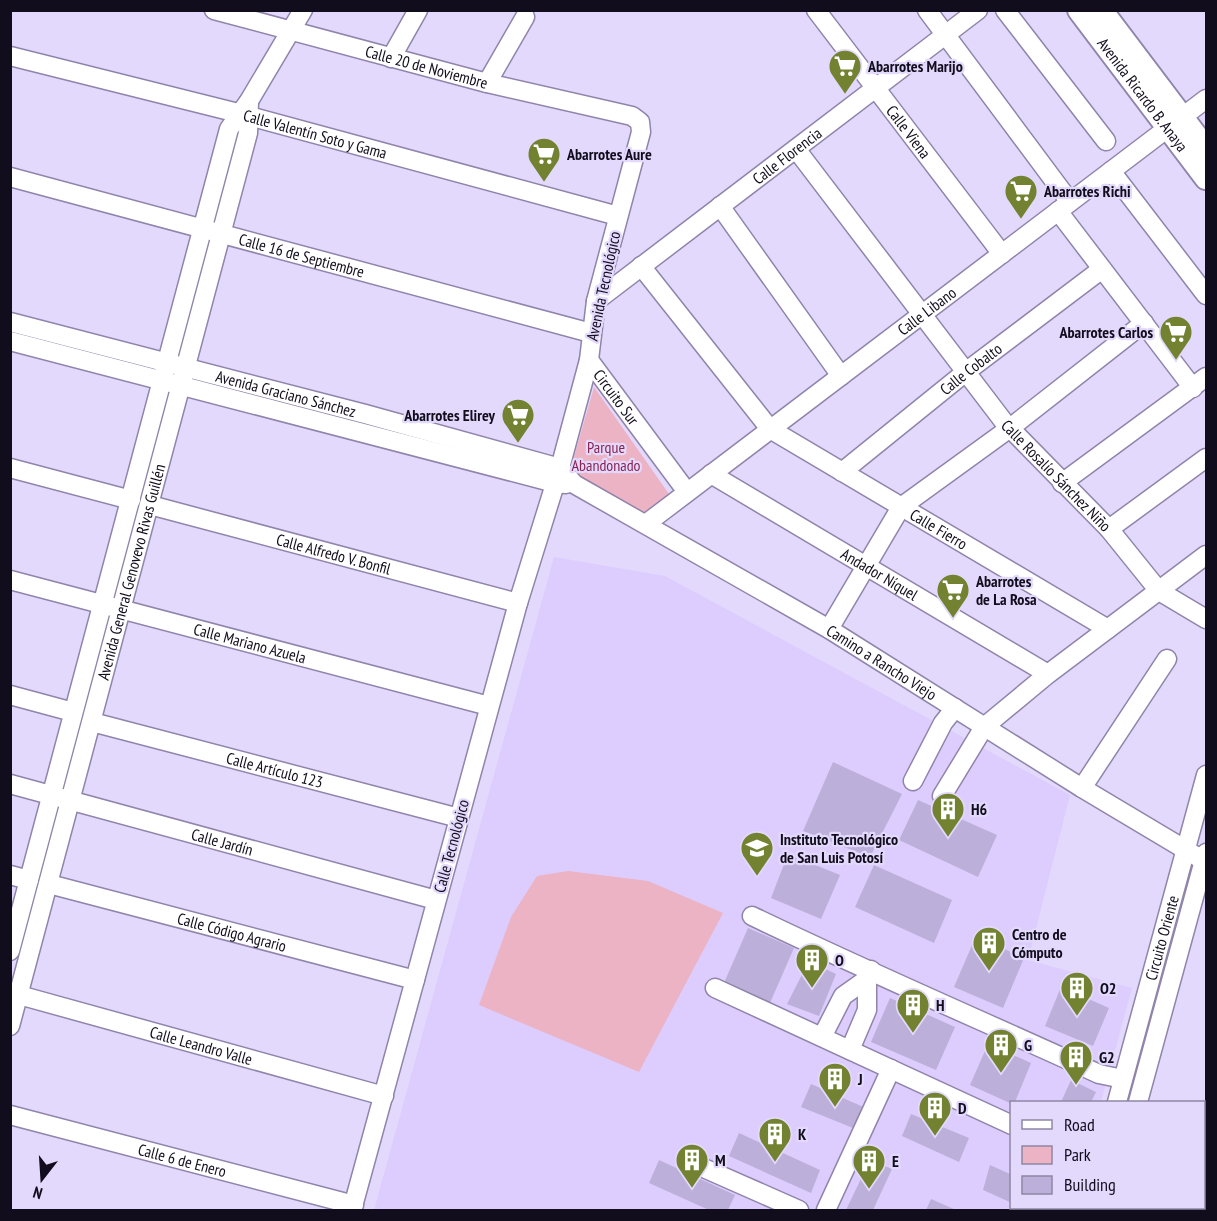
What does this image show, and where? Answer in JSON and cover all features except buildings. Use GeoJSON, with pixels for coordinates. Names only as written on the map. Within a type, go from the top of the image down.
{"type":"FeatureCollection","features":[{"type":"Feature","properties":{"kind":"main road","name":"Avenida Ricardo B. Anaya"},"geometry":{"type":"LineString","coordinates":[[1079,10],[1175,122],[1206,149]]}},
{"type":"Feature","properties":{"kind":"main road","name":"Avenida Ricardo B. Anaya"},"geometry":{"type":"LineString","coordinates":[[1101,10],[1175,122],[1206,178]]}},
{"type":"Feature","properties":{"kind":"street","name":"Calle 20 de Noviembre"},"geometry":{"type":"LineString","coordinates":[[214,10],[487,83],[632,116],[640,122]]}},
{"type":"Feature","properties":{"kind":"street"},"geometry":{"type":"LineString","coordinates":[[246,111],[303,10]]}},
{"type":"Feature","properties":{"kind":"street"},"geometry":{"type":"LineString","coordinates":[[391,58],[418,10]]}},
{"type":"Feature","properties":{"kind":"street","name":"Calle Viena"},"geometry":{"type":"LineString","coordinates":[[816,10],[1002,254]]}},
{"type":"Feature","properties":{"kind":"street"},"geometry":{"type":"LineString","coordinates":[[927,10],[1064,207],[1102,269],[1144,323],[1203,380],[1062,483]]}},
{"type":"Feature","properties":{"kind":"street","name":"Calle Florencia"},"geometry":{"type":"LineString","coordinates":[[596,301],[978,10]]}},
{"type":"Feature","properties":{"kind":"street"},"geometry":{"type":"LineString","coordinates":[[1005,10],[1106,141]]}},
{"type":"Feature","properties":{"kind":"street"},"geometry":{"type":"LineString","coordinates":[[487,83],[525,17]]}},
{"type":"Feature","properties":{"kind":"street","name":"Calle Valentín Soto y Gama"},"geometry":{"type":"LineString","coordinates":[[10,56],[246,111],[618,216]]}},
{"type":"Feature","properties":{"kind":"street","name":"Calle Libano"},"geometry":{"type":"LineString","coordinates":[[647,523],[1206,99]]}},
{"type":"Feature","properties":{"kind":"street","name":"Avenida General Genovevo Rivas Guillén"},"geometry":{"type":"LineString","coordinates":[[10,951],[229,129],[246,111]]}},
{"type":"Feature","properties":{"kind":"street","name":"Avenida General Genovevo Rivas Guillén"},"geometry":{"type":"LineString","coordinates":[[10,1026],[222,234],[248,133],[246,111]]}},
{"type":"Feature","properties":{"kind":"street","name":"Avenida Tecnológico"},"geometry":{"type":"LineString","coordinates":[[557,475],[589,360],[596,301],[641,132],[640,122]]}},
{"type":"Feature","properties":{"kind":"street","name":"Calle Rosalío Sánchez Niño"},"geometry":{"type":"LineString","coordinates":[[796,149],[1010,428],[1109,529],[1159,591],[1206,619]]}},
{"type":"Feature","properties":{"kind":"street"},"geometry":{"type":"LineString","coordinates":[[1111,171],[1206,295]]}},
{"type":"Feature","properties":{"kind":"street","name":"Calle 16 de Septiembre"},"geometry":{"type":"LineString","coordinates":[[10,177],[591,333]]}},
{"type":"Feature","properties":{"kind":"street"},"geometry":{"type":"LineString","coordinates":[[720,206],[841,376]]}},
{"type":"Feature","properties":{"kind":"street"},"geometry":{"type":"LineString","coordinates":[[641,266],[770,429]]}},
{"type":"Feature","properties":{"kind":"street","name":"Calle Cobalto"},"geometry":{"type":"LineString","coordinates":[[842,472],[967,371],[1102,269]]}},
{"type":"Feature","properties":{"kind":"street","name":"Avenida Graciano Sánchez"},"geometry":{"type":"LineString","coordinates":[[10,322],[365,414],[557,475]]}},
{"type":"Feature","properties":{"kind":"street"},"geometry":{"type":"LineString","coordinates":[[829,628],[901,507],[1010,428],[1144,323]]}},
{"type":"Feature","properties":{"kind":"street","name":"Avenida Graciano Sánchez"},"geometry":{"type":"LineString","coordinates":[[10,341],[361,433],[557,475]]}},
{"type":"Feature","properties":{"kind":"street","name":"Circuito Sur"},"geometry":{"type":"LineString","coordinates":[[589,360],[687,492]]}},
{"type":"Feature","properties":{"kind":"street"},"geometry":{"type":"LineString","coordinates":[[361,433],[365,414]]}},
{"type":"Feature","properties":{"kind":"street","name":"Calle Fierro"},"geometry":{"type":"LineString","coordinates":[[770,429],[1108,629]]}},
{"type":"Feature","properties":{"kind":"street"},"geometry":{"type":"LineString","coordinates":[[1109,529],[1206,458]]}},
{"type":"Feature","properties":{"kind":"street"},"geometry":{"type":"LineString","coordinates":[[10,468],[131,500]]}},
{"type":"Feature","properties":{"kind":"street","name":"Andador Níquel"},"geometry":{"type":"LineString","coordinates":[[711,474],[1048,674]]}},
{"type":"Feature","properties":{"kind":"street","name":"Camino a Rancho Viejo"},"geometry":{"type":"LineString","coordinates":[[557,475],[647,523],[829,628],[1082,788],[1185,849]]}},
{"type":"Feature","properties":{"kind":"street","name":"Calle Tecnológico"},"geometry":{"type":"LineString","coordinates":[[353,1208],[489,706],[557,475]]}},
{"type":"Feature","properties":{"kind":"street","name":"Calle Alfredo V. Bonfil"},"geometry":{"type":"LineString","coordinates":[[150,505],[518,603]]}},
{"type":"Feature","properties":{"kind":"street"},"geometry":{"type":"LineString","coordinates":[[942,796],[984,727],[1048,674],[1206,555]]}},
{"type":"Feature","properties":{"kind":"street","name":"Calle Mariano Azuela"},"geometry":{"type":"LineString","coordinates":[[10,580],[489,706]]}},
{"type":"Feature","properties":{"kind":"street"},"geometry":{"type":"LineString","coordinates":[[1082,788],[1167,659]]}},
{"type":"Feature","properties":{"kind":"street"},"geometry":{"type":"LineString","coordinates":[[10,695],[73,712]]}},
{"type":"Feature","properties":{"kind":"street"},"geometry":{"type":"LineString","coordinates":[[913,781],[943,723],[955,708]]}},
{"type":"Feature","properties":{"kind":"street","name":"Calle Artículo 123"},"geometry":{"type":"LineString","coordinates":[[92,722],[459,818]]}},
{"type":"Feature","properties":{"kind":"street","name":"Circuito Oriente"},"geometry":{"type":"LineString","coordinates":[[1117,1101],[1206,775]]}},
{"type":"Feature","properties":{"kind":"street","name":"Calle Jardín"},"geometry":{"type":"LineString","coordinates":[[10,784],[436,900]]}},
{"type":"Feature","properties":{"kind":"street"},"geometry":{"type":"LineString","coordinates":[[1185,849],[1206,858]]}},
{"type":"Feature","properties":{"kind":"street","name":"Circuito Oriente"},"geometry":{"type":"LineString","coordinates":[[1138,1101],[1206,858]]}},
{"type":"Feature","properties":{"kind":"street"},"geometry":{"type":"LineString","coordinates":[[10,875],[30,880]]}},
{"type":"Feature","properties":{"kind":"street","name":"Calle Código Agrario"},"geometry":{"type":"LineString","coordinates":[[49,884],[415,980]]}},
{"type":"Feature","properties":{"kind":"street"},"geometry":{"type":"LineString","coordinates":[[752,916],[844,960],[869,975],[1099,1074],[1123,1079]]}},
{"type":"Feature","properties":{"kind":"street"},"geometry":{"type":"LineString","coordinates":[[822,1037],[843,996],[869,975]]}},
{"type":"Feature","properties":{"kind":"street"},"geometry":{"type":"LineString","coordinates":[[850,1050],[867,1010],[869,975]]}},
{"type":"Feature","properties":{"kind":"street"},"geometry":{"type":"LineString","coordinates":[[715,988],[1010,1125]]}},
{"type":"Feature","properties":{"kind":"street","name":"Calle Leandro Valle"},"geometry":{"type":"LineString","coordinates":[[19,995],[384,1096]]}},
{"type":"Feature","properties":{"kind":"street"},"geometry":{"type":"LineString","coordinates":[[826,1210],[891,1069]]}},
{"type":"Feature","properties":{"kind":"street","name":"Calle 6 de Enero"},"geometry":{"type":"LineString","coordinates":[[10,1115],[353,1208]]}},
{"type":"Feature","properties":{"kind":"street"},"geometry":{"type":"LineString","coordinates":[[690,1162],[799,1210]]}},
{"type":"Feature","properties":{"kind":"shaded area","name":"Instituto Tecnológico de San Luis Potosí"},"geometry":{"type":"Polygon","coordinates":[[[554,557],[665,576],[1070,795],[1028,960],[1132,988],[1101,1101],[1010,1101],[1010,1209],[1072,1210],[374,1210],[554,557]]]}},
{"type":"Feature","properties":{"kind":"green space","name":"Parque Abandonado"},"geometry":{"type":"Polygon","coordinates":[[[594,387],[669,494],[642,514],[570,471],[594,387]]]}},
{"type":"Feature","properties":{"kind":"green space"},"geometry":{"type":"Polygon","coordinates":[[[568,871],[648,881],[723,913],[639,1072],[479,1005],[511,917],[537,876],[568,871]]]}},
{"type":"Feature","properties":{"kind":"place","name":"Abarrotes Marijo"},"geometry":{"type":"Point","coordinates":[845,95]}},
{"type":"Feature","properties":{"kind":"place","name":"Abarrotes Aure"},"geometry":{"type":"Point","coordinates":[544,183]}},
{"type":"Feature","properties":{"kind":"place","name":"Abarrotes Richi"},"geometry":{"type":"Point","coordinates":[1021,220]}},
{"type":"Feature","properties":{"kind":"place","name":"Abarrotes Carlos"},"geometry":{"type":"Point","coordinates":[1176,361]}},
{"type":"Feature","properties":{"kind":"place","name":"Abarrotes Elirey"},"geometry":{"type":"Point","coordinates":[518,444]}},
{"type":"Feature","properties":{"kind":"place","name":"Abarrotes de La Rosa"},"geometry":{"type":"Point","coordinates":[953,619]}},
{"type":"Feature","properties":{"kind":"place","name":"H6"},"geometry":{"type":"Point","coordinates":[948,838]}},
{"type":"Feature","properties":{"kind":"place","name":"Instituto Tecnológico de San Luis Potosí"},"geometry":{"type":"Point","coordinates":[757,877]}},
{"type":"Feature","properties":{"kind":"place","name":"Centro de Cómputo"},"geometry":{"type":"Point","coordinates":[989,972]}},
{"type":"Feature","properties":{"kind":"place","name":"O"},"geometry":{"type":"Point","coordinates":[812,989]}},
{"type":"Feature","properties":{"kind":"place","name":"O2"},"geometry":{"type":"Point","coordinates":[1077,1017]}},
{"type":"Feature","properties":{"kind":"place","name":"H"},"geometry":{"type":"Point","coordinates":[913,1034]}},
{"type":"Feature","properties":{"kind":"place","name":"G"},"geometry":{"type":"Point","coordinates":[1001,1074]}},
{"type":"Feature","properties":{"kind":"place","name":"G2"},"geometry":{"type":"Point","coordinates":[1076,1086]}},
{"type":"Feature","properties":{"kind":"place","name":"J"},"geometry":{"type":"Point","coordinates":[835,1108]}},
{"type":"Feature","properties":{"kind":"place","name":"D"},"geometry":{"type":"Point","coordinates":[935,1137]}},
{"type":"Feature","properties":{"kind":"place","name":"K"},"geometry":{"type":"Point","coordinates":[775,1163]}},
{"type":"Feature","properties":{"kind":"place","name":"M"},"geometry":{"type":"Point","coordinates":[692,1189]}},
{"type":"Feature","properties":{"kind":"place","name":"E"},"geometry":{"type":"Point","coordinates":[869,1190]}}]}
